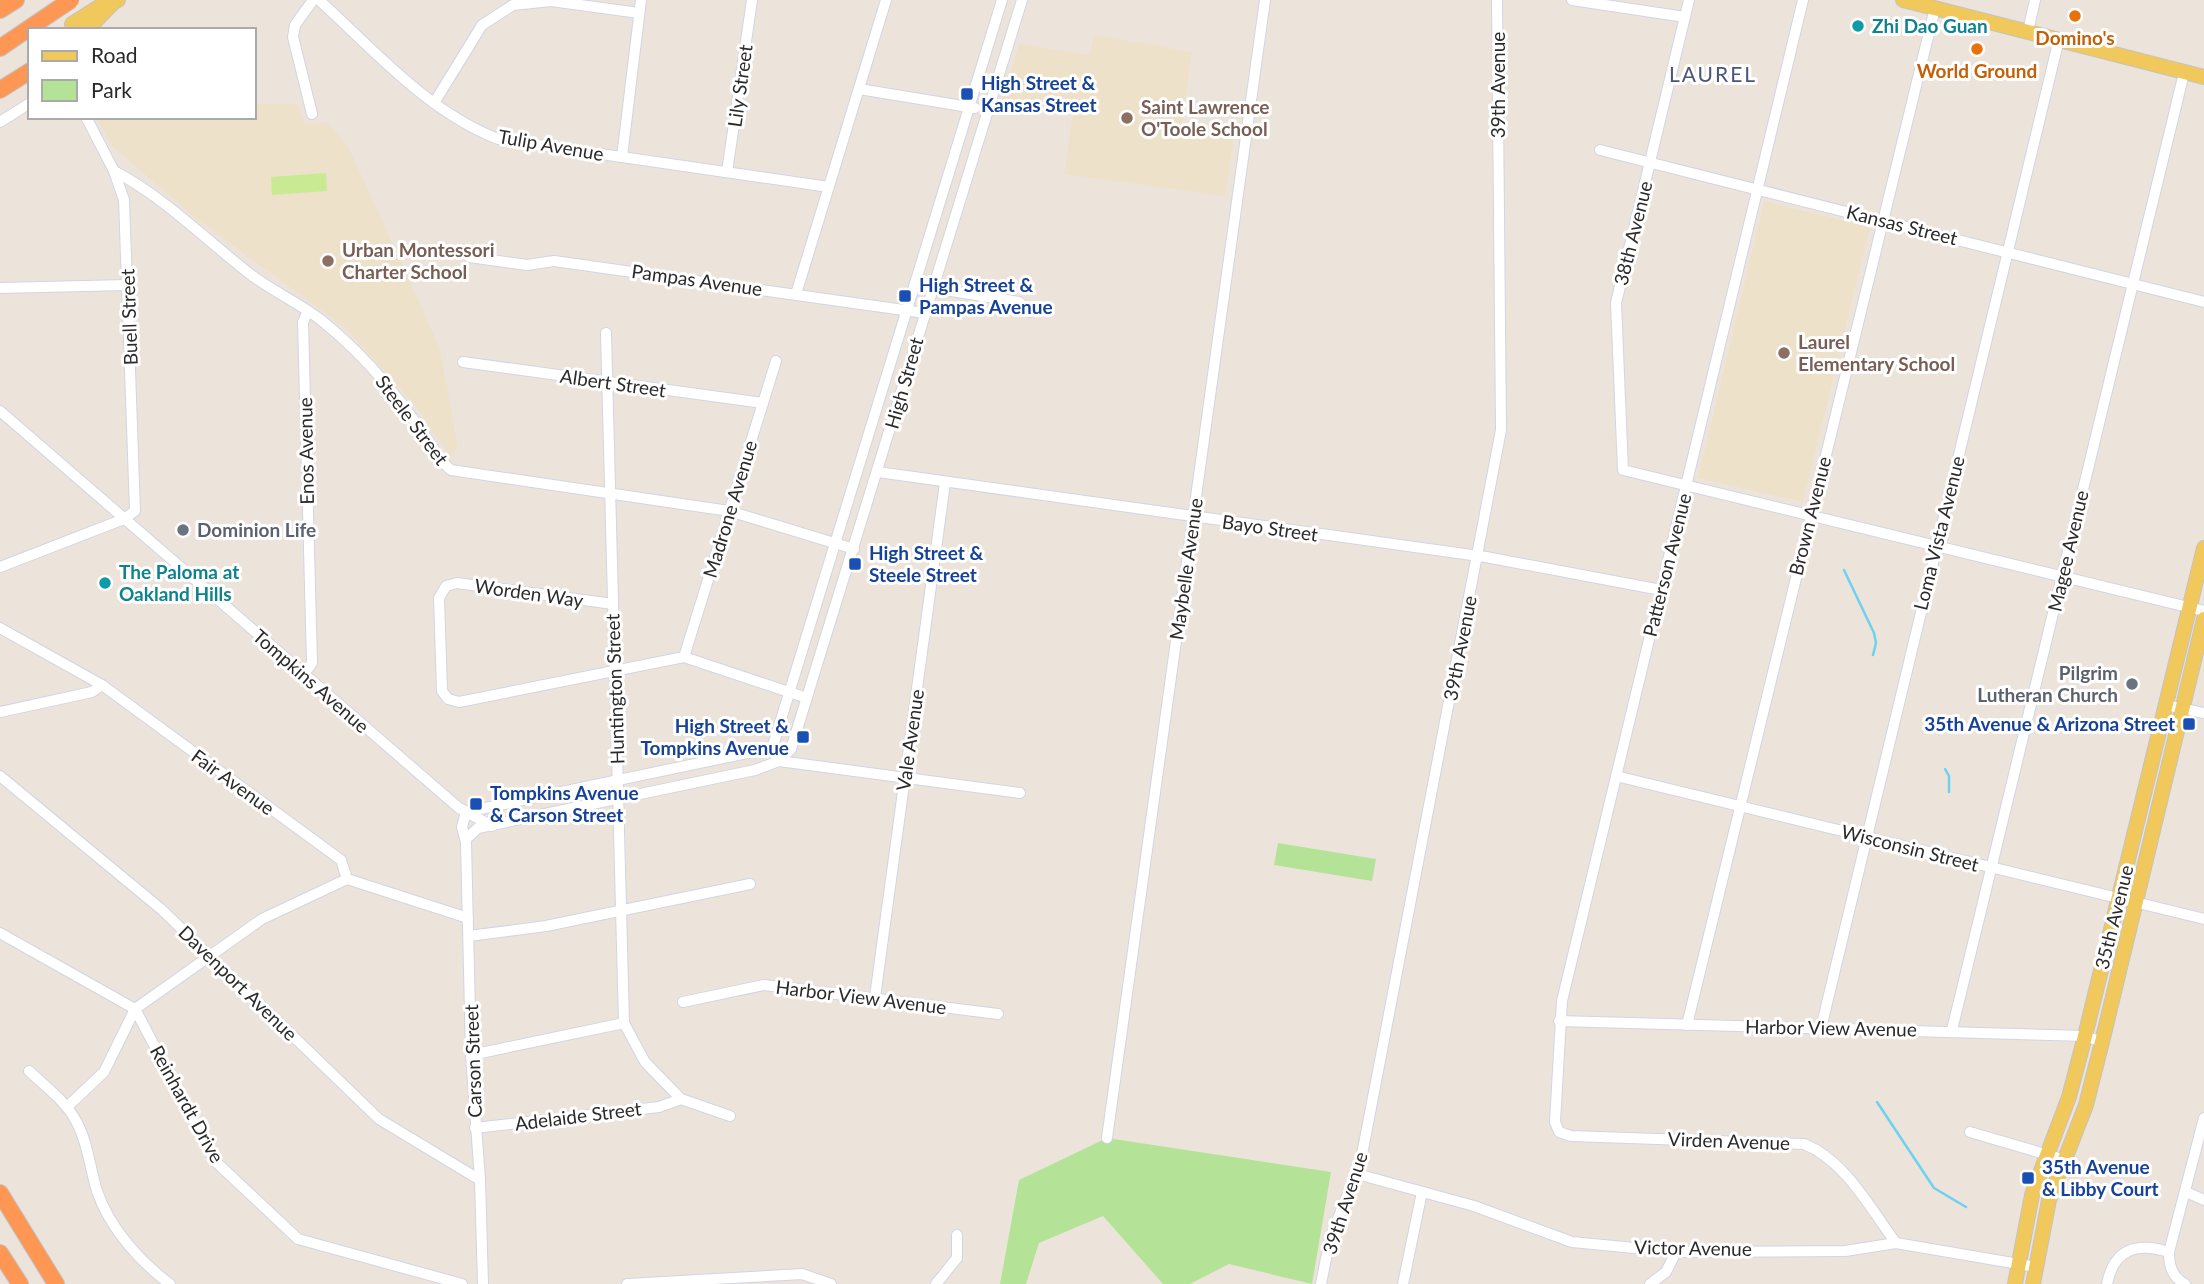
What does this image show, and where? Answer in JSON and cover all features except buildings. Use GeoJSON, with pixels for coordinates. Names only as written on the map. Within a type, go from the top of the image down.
{"type":"FeatureCollection","features":[{"type":"Feature","properties":{"kind":"highway"},"geometry":{"type":"LineString","coordinates":[[0,10],[16,0]]}},
{"type":"Feature","properties":{"kind":"highway"},"geometry":{"type":"LineString","coordinates":[[29,28],[65,3]]}},
{"type":"Feature","properties":{"kind":"highway"},"geometry":{"type":"LineString","coordinates":[[0,48],[28,29]]}},
{"type":"Feature","properties":{"kind":"highway"},"geometry":{"type":"LineString","coordinates":[[0,90],[28,72]]}},
{"type":"Feature","properties":{"kind":"highway"},"geometry":{"type":"LineString","coordinates":[[0,1193],[56,1284]]}},
{"type":"Feature","properties":{"kind":"highway"},"geometry":{"type":"LineString","coordinates":[[0,1252],[20,1284]]}},
{"type":"Feature","properties":{"kind":"main road"},"geometry":{"type":"LineString","coordinates":[[1903,0],[2204,77]]}},
{"type":"Feature","properties":{"kind":"main road"},"geometry":{"type":"LineString","coordinates":[[65,3],[72,27],[102,5],[116,1]]}},
{"type":"Feature","properties":{"kind":"main road"},"geometry":{"type":"LineString","coordinates":[[89,28],[116,1]]}},
{"type":"Feature","properties":{"kind":"main road","name":"35th Avenue"},"geometry":{"type":"LineString","coordinates":[[2014,1284],[2032,1195],[2069,1097],[2166,705],[2197,609],[2204,548]]}},
{"type":"Feature","properties":{"kind":"main road","name":"35th Avenue"},"geometry":{"type":"LineString","coordinates":[[2034,1284],[2049,1200],[2062,1159],[2086,1105],[2204,619]]}},
{"type":"Feature","properties":{"kind":"street"},"geometry":{"type":"LineString","coordinates":[[312,114],[293,37],[295,25],[313,0]]}},
{"type":"Feature","properties":{"kind":"street","name":"Tulip Avenue"},"geometry":{"type":"LineString","coordinates":[[319,0],[434,103],[455,119],[498,139],[829,187]]}},
{"type":"Feature","properties":{"kind":"street"},"geometry":{"type":"LineString","coordinates":[[622,157],[641,0]]}},
{"type":"Feature","properties":{"kind":"street","name":"Lily Street"},"geometry":{"type":"LineString","coordinates":[[727,172],[752,0]]}},
{"type":"Feature","properties":{"kind":"street"},"geometry":{"type":"LineString","coordinates":[[796,293],[886,0]]}},
{"type":"Feature","properties":{"kind":"street","name":"High Street"},"geometry":{"type":"LineString","coordinates":[[771,752],[1002,0]]}},
{"type":"Feature","properties":{"kind":"street","name":"High Street"},"geometry":{"type":"LineString","coordinates":[[779,761],[791,750],[1022,0]]}},
{"type":"Feature","properties":{"kind":"street","name":"Maybelle Avenue"},"geometry":{"type":"LineString","coordinates":[[1107,1138],[1265,0]]}},
{"type":"Feature","properties":{"kind":"street","name":"39th Avenue"},"geometry":{"type":"LineString","coordinates":[[1321,1284],[1330,1238],[1357,1174],[1501,430],[1497,0]]}},
{"type":"Feature","properties":{"kind":"street"},"geometry":{"type":"LineString","coordinates":[[1572,0],[1685,17]]}},
{"type":"Feature","properties":{"kind":"street","name":"38th Avenue"},"geometry":{"type":"LineString","coordinates":[[1686,485],[1623,470],[1616,303],[1689,0]]}},
{"type":"Feature","properties":{"kind":"street","name":"Patterson Avenue"},"geometry":{"type":"LineString","coordinates":[[1559,1132],[1555,1122],[1559,1021],[1803,0]]}},
{"type":"Feature","properties":{"kind":"street"},"geometry":{"type":"LineString","coordinates":[[2028,31],[2035,0]]}},
{"type":"Feature","properties":{"kind":"street"},"geometry":{"type":"LineString","coordinates":[[434,103],[482,25],[513,5],[551,1],[639,13]]}},
{"type":"Feature","properties":{"kind":"street","name":"Brown Avenue"},"geometry":{"type":"LineString","coordinates":[[1687,1025],[1935,8]]}},
{"type":"Feature","properties":{"kind":"street","name":"Loma Vista Avenue"},"geometry":{"type":"LineString","coordinates":[[1821,1028],[2059,39]]}},
{"type":"Feature","properties":{"kind":"street","name":"Magee Avenue"},"geometry":{"type":"LineString","coordinates":[[1952,1030],[2184,72]]}},
{"type":"Feature","properties":{"kind":"street"},"geometry":{"type":"LineString","coordinates":[[859,89],[988,111]]}},
{"type":"Feature","properties":{"kind":"street"},"geometry":{"type":"LineString","coordinates":[[0,122],[28,104]]}},
{"type":"Feature","properties":{"kind":"street","name":"Buell Street"},"geometry":{"type":"LineString","coordinates":[[87,119],[114,171],[124,201],[135,511],[124,519]]}},
{"type":"Feature","properties":{"kind":"street","name":"Kansas Street"},"geometry":{"type":"LineString","coordinates":[[1600,150],[1883,219],[2204,302]]}},
{"type":"Feature","properties":{"kind":"street","name":"Steele Street"},"geometry":{"type":"LineString","coordinates":[[114,171],[142,186],[253,276],[308,311],[374,369],[451,470],[730,511],[854,549]]}},
{"type":"Feature","properties":{"kind":"street","name":"Pampas Avenue"},"geometry":{"type":"LineString","coordinates":[[469,257],[527,265],[554,261],[925,313]]}},
{"type":"Feature","properties":{"kind":"street"},"geometry":{"type":"LineString","coordinates":[[0,288],[127,285]]}},
{"type":"Feature","properties":{"kind":"street"},"geometry":{"type":"LineString","coordinates":[[933,288],[1019,302],[1030,312]]}},
{"type":"Feature","properties":{"kind":"street","name":"Enos Avenue"},"geometry":{"type":"LineString","coordinates":[[303,675],[312,663],[303,321],[308,311]]}},
{"type":"Feature","properties":{"kind":"street","name":"Huntington Street"},"geometry":{"type":"LineString","coordinates":[[606,332],[624,1023],[645,1062],[681,1099],[730,1116]]}},
{"type":"Feature","properties":{"kind":"street","name":"Madrone Avenue"},"geometry":{"type":"LineString","coordinates":[[684,657],[776,361]]}},
{"type":"Feature","properties":{"kind":"street","name":"Albert Street"},"geometry":{"type":"LineString","coordinates":[[463,362],[763,403]]}},
{"type":"Feature","properties":{"kind":"street","name":"Tompkins Avenue"},"geometry":{"type":"LineString","coordinates":[[0,411],[303,675],[466,812],[492,825]]}},
{"type":"Feature","properties":{"kind":"street","name":"Bayo Street"},"geometry":{"type":"LineString","coordinates":[[878,472],[1477,557],[1661,590]]}},
{"type":"Feature","properties":{"kind":"street","name":"Vale Avenue"},"geometry":{"type":"LineString","coordinates":[[875,997],[946,483]]}},
{"type":"Feature","properties":{"kind":"street"},"geometry":{"type":"LineString","coordinates":[[1686,485],[2197,609]]}},
{"type":"Feature","properties":{"kind":"street"},"geometry":{"type":"LineString","coordinates":[[0,567],[124,519]]}},
{"type":"Feature","properties":{"kind":"street","name":"Worden Way"},"geometry":{"type":"LineString","coordinates":[[613,604],[457,583],[446,586],[439,598],[441,682],[448,699],[467,701],[616,669]]}},
{"type":"Feature","properties":{"kind":"street","name":"Fair Avenue"},"geometry":{"type":"LineString","coordinates":[[0,628],[102,685],[341,860],[347,878]]}},
{"type":"Feature","properties":{"kind":"street"},"geometry":{"type":"LineString","coordinates":[[616,669],[684,657],[807,698]]}},
{"type":"Feature","properties":{"kind":"street"},"geometry":{"type":"LineString","coordinates":[[0,712],[92,692],[102,685]]}},
{"type":"Feature","properties":{"kind":"street"},"geometry":{"type":"LineString","coordinates":[[2166,705],[2204,713]]}},
{"type":"Feature","properties":{"kind":"street"},"geometry":{"type":"LineString","coordinates":[[779,761],[771,752],[752,752],[466,812],[462,827],[466,839],[478,828],[755,770],[779,761],[1020,793]]}},
{"type":"Feature","properties":{"kind":"street","name":"Davenport Avenue"},"geometry":{"type":"LineString","coordinates":[[0,776],[161,909],[379,1119],[480,1180]]}},
{"type":"Feature","properties":{"kind":"street","name":"Wisconsin Street"},"geometry":{"type":"LineString","coordinates":[[1616,776],[2204,919]]}},
{"type":"Feature","properties":{"kind":"street","name":"Carson Street"},"geometry":{"type":"LineString","coordinates":[[466,839],[471,1055],[480,1180],[483,1284]]}},
{"type":"Feature","properties":{"kind":"street"},"geometry":{"type":"LineString","coordinates":[[67,1107],[104,1072],[135,1009],[262,919],[347,878],[468,918]]}},
{"type":"Feature","properties":{"kind":"street"},"geometry":{"type":"LineString","coordinates":[[469,936],[546,926],[750,884]]}},
{"type":"Feature","properties":{"kind":"street"},"geometry":{"type":"LineString","coordinates":[[0,933],[135,1009]]}},
{"type":"Feature","properties":{"kind":"street","name":"Harbor View Avenue"},"geometry":{"type":"LineString","coordinates":[[683,1002],[764,985],[998,1014]]}},
{"type":"Feature","properties":{"kind":"street","name":"Reinhardt Drive"},"geometry":{"type":"LineString","coordinates":[[135,1009],[215,1161],[298,1239],[462,1284]]}},
{"type":"Feature","properties":{"kind":"street","name":"Harbor View Avenue"},"geometry":{"type":"LineString","coordinates":[[1559,1021],[2085,1035],[2102,1042]]}},
{"type":"Feature","properties":{"kind":"street"},"geometry":{"type":"LineString","coordinates":[[471,1055],[624,1023]]}},
{"type":"Feature","properties":{"kind":"street"},"geometry":{"type":"LineString","coordinates":[[29,1071],[67,1107],[77,1123],[98,1193],[112,1221],[132,1248],[170,1284]]}},
{"type":"Feature","properties":{"kind":"street","name":"Adelaide Street"},"geometry":{"type":"LineString","coordinates":[[475,1128],[659,1107],[681,1099]]}},
{"type":"Feature","properties":{"kind":"street"},"geometry":{"type":"LineString","coordinates":[[2185,1284],[2177,1279],[2169,1265],[2169,1252],[2204,1118]]}},
{"type":"Feature","properties":{"kind":"street","name":"Virden Avenue"},"geometry":{"type":"LineString","coordinates":[[1559,1132],[1571,1136],[1804,1144],[1823,1151],[1836,1164],[1896,1243]]}},
{"type":"Feature","properties":{"kind":"street"},"geometry":{"type":"LineString","coordinates":[[1970,1132],[2062,1159]]}},
{"type":"Feature","properties":{"kind":"street","name":"Victor Avenue"},"geometry":{"type":"LineString","coordinates":[[1357,1174],[1474,1206],[1572,1242],[1676,1252],[1845,1251],[1896,1243],[2036,1267]]}},
{"type":"Feature","properties":{"kind":"street"},"geometry":{"type":"LineString","coordinates":[[1402,1284],[1422,1192]]}},
{"type":"Feature","properties":{"kind":"street"},"geometry":{"type":"LineString","coordinates":[[2186,1192],[2204,1200]]}},
{"type":"Feature","properties":{"kind":"street"},"geometry":{"type":"LineString","coordinates":[[936,1284],[957,1258],[957,1236]]}},
{"type":"Feature","properties":{"kind":"street"},"geometry":{"type":"LineString","coordinates":[[2107,1284],[2111,1264],[2126,1251],[2154,1247],[2169,1252]]}},
{"type":"Feature","properties":{"kind":"street"},"geometry":{"type":"LineString","coordinates":[[1650,1284],[1666,1272],[1676,1252]]}},
{"type":"Feature","properties":{"kind":"street"},"geometry":{"type":"LineString","coordinates":[[627,1284],[802,1274],[831,1284]]}},
{"type":"Feature","properties":{"kind":"shaded area","name":"Saint Lawrence O'Toole School"},"geometry":{"type":"Polygon","coordinates":[[[1094,35],[1192,52],[1182,123],[1235,130],[1225,196],[1064,174],[1073,112],[1001,102],[1019,44],[1089,55],[1094,35]]]}},
{"type":"Feature","properties":{"kind":"shaded area","name":"Urban Montessori Charter School"},"geometry":{"type":"Polygon","coordinates":[[[256,104],[296,104],[305,124],[328,123],[349,148],[440,348],[458,447],[451,456],[414,404],[344,327],[194,217],[111,145],[97,119],[256,119],[256,104]]]}},
{"type":"Feature","properties":{"kind":"shaded area","name":"Laurel Elementary School"},"geometry":{"type":"Polygon","coordinates":[[[1764,201],[1870,227],[1803,502],[1698,478],[1764,201]]]}},
{"type":"Feature","properties":{"kind":"green space"},"geometry":{"type":"Polygon","coordinates":[[[326,173],[327,191],[272,195],[271,177],[326,173]]]}},
{"type":"Feature","properties":{"kind":"green space"},"geometry":{"type":"Polygon","coordinates":[[[1278,843],[1376,859],[1372,881],[1274,865],[1278,843]]]}},
{"type":"Feature","properties":{"kind":"green space"},"geometry":{"type":"Polygon","coordinates":[[[1107,1138],[1331,1172],[1312,1284],[1229,1264],[1190,1284],[1163,1284],[1103,1216],[1039,1243],[1026,1284],[1000,1284],[1019,1180],[1107,1138]]]}},
{"type":"Feature","properties":{"kind":"waterway"},"geometry":{"type":"LineString","coordinates":[[1844,570],[1874,633],[1876,643],[1873,655]]}},
{"type":"Feature","properties":{"kind":"waterway"},"geometry":{"type":"LineString","coordinates":[[1945,769],[1949,776],[1949,792]]}},
{"type":"Feature","properties":{"kind":"waterway"},"geometry":{"type":"LineString","coordinates":[[1877,1102],[1934,1188],[1966,1207]]}},
{"type":"Feature","properties":{"kind":"place","name":"Domino's"},"geometry":{"type":"Point","coordinates":[2075,16]}},
{"type":"Feature","properties":{"kind":"place","name":"Zhi Dao Guan"},"geometry":{"type":"Point","coordinates":[1858,26]}},
{"type":"Feature","properties":{"kind":"place","name":"World Ground"},"geometry":{"type":"Point","coordinates":[1977,49]}},
{"type":"Feature","properties":{"kind":"place","name":"High Street & Kansas Street"},"geometry":{"type":"Point","coordinates":[967,94]}},
{"type":"Feature","properties":{"kind":"place","name":"Saint Lawrence O'Toole School"},"geometry":{"type":"Point","coordinates":[1127,118]}},
{"type":"Feature","properties":{"kind":"place","name":"Urban Montessori Charter School"},"geometry":{"type":"Point","coordinates":[328,261]}},
{"type":"Feature","properties":{"kind":"place","name":"High Street & Pampas Avenue"},"geometry":{"type":"Point","coordinates":[905,296]}},
{"type":"Feature","properties":{"kind":"place","name":"Laurel Elementary School"},"geometry":{"type":"Point","coordinates":[1784,353]}},
{"type":"Feature","properties":{"kind":"place","name":"Dominion Life"},"geometry":{"type":"Point","coordinates":[183,530]}},
{"type":"Feature","properties":{"kind":"place","name":"High Street & Steele Street"},"geometry":{"type":"Point","coordinates":[855,564]}},
{"type":"Feature","properties":{"kind":"place","name":"The Paloma at Oakland Hills"},"geometry":{"type":"Point","coordinates":[105,583]}},
{"type":"Feature","properties":{"kind":"place","name":"Pilgrim Lutheran Church"},"geometry":{"type":"Point","coordinates":[2132,684]}},
{"type":"Feature","properties":{"kind":"place","name":"35th Avenue & Arizona Street"},"geometry":{"type":"Point","coordinates":[2189,724]}},
{"type":"Feature","properties":{"kind":"place","name":"High Street & Tompkins Avenue"},"geometry":{"type":"Point","coordinates":[803,737]}},
{"type":"Feature","properties":{"kind":"place","name":"Tompkins Avenue & Carson Street"},"geometry":{"type":"Point","coordinates":[476,804]}},
{"type":"Feature","properties":{"kind":"place","name":"35th Avenue & Libby Court"},"geometry":{"type":"Point","coordinates":[2028,1178]}},
{"type":"Feature","properties":{"kind":"district","name":"LAUREL"},"geometry":{"type":"Point","coordinates":[1713,75]}}]}
